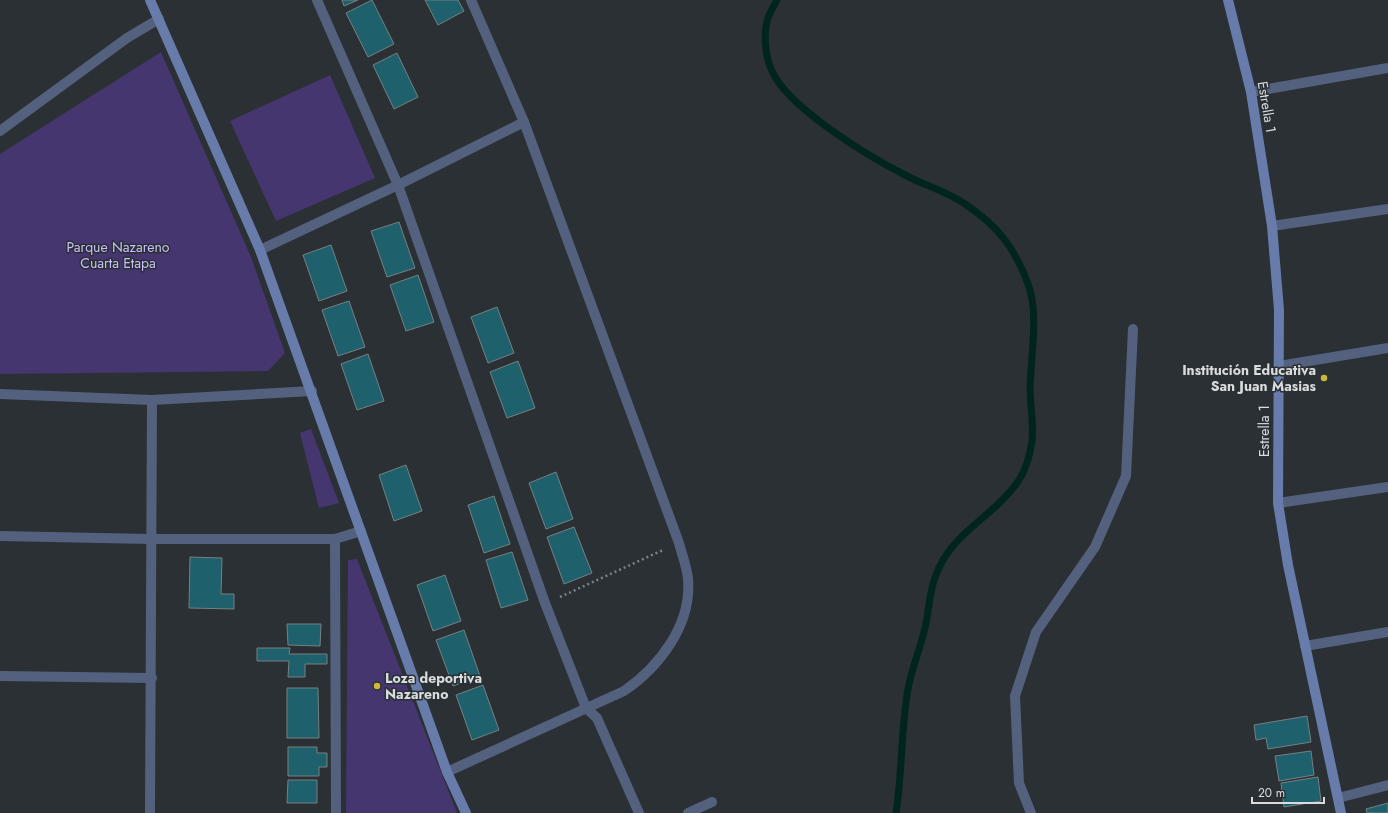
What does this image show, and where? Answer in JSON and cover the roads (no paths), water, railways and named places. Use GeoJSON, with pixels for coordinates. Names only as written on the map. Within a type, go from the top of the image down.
{"type":"FeatureCollection","features":[{"type":"Feature","properties":{"kind":"street"},"geometry":{"type":"LineString","coordinates":[[150,0],[260,250],[312,391],[447,772],[466,813]]}},
{"type":"Feature","properties":{"kind":"street"},"geometry":{"type":"LineString","coordinates":[[317,0],[398,186],[545,603],[586,708],[597,718],[640,813]]}},
{"type":"Feature","properties":{"kind":"street"},"geometry":{"type":"LineString","coordinates":[[447,772],[624,692],[640,680],[656,664],[679,628],[688,598],[688,578],[679,543],[524,122],[471,0]]}},
{"type":"Feature","properties":{"kind":"street","name":"Estrella 1"},"geometry":{"type":"LineString","coordinates":[[1228,0],[1251,92],[1272,226],[1279,310],[1278,503],[1288,565],[1341,813]]}},
{"type":"Feature","properties":{"kind":"street"},"geometry":{"type":"LineString","coordinates":[[0,131],[128,38],[159,19]]}},
{"type":"Feature","properties":{"kind":"street"},"geometry":{"type":"LineString","coordinates":[[1251,92],[1388,68]]}},
{"type":"Feature","properties":{"kind":"street"},"geometry":{"type":"LineString","coordinates":[[260,250],[398,186],[524,122]]}},
{"type":"Feature","properties":{"kind":"street"},"geometry":{"type":"LineString","coordinates":[[1272,226],[1388,209]]}},
{"type":"Feature","properties":{"kind":"street"},"geometry":{"type":"LineString","coordinates":[[1030,813],[1019,783],[1015,696],[1036,632],[1095,547],[1126,476],[1133,329]]}},
{"type":"Feature","properties":{"kind":"street"},"geometry":{"type":"LineString","coordinates":[[1279,366],[1388,348]]}},
{"type":"Feature","properties":{"kind":"street"},"geometry":{"type":"LineString","coordinates":[[0,394],[152,400],[312,391]]}},
{"type":"Feature","properties":{"kind":"street"},"geometry":{"type":"LineString","coordinates":[[150,813],[152,678],[152,400]]}},
{"type":"Feature","properties":{"kind":"street"},"geometry":{"type":"LineString","coordinates":[[1278,503],[1388,487]]}},
{"type":"Feature","properties":{"kind":"street"},"geometry":{"type":"LineString","coordinates":[[0,536],[151,540],[335,539],[361,531]]}},
{"type":"Feature","properties":{"kind":"street"},"geometry":{"type":"LineString","coordinates":[[335,539],[336,813]]}},
{"type":"Feature","properties":{"kind":"street"},"geometry":{"type":"LineString","coordinates":[[1305,646],[1388,632]]}},
{"type":"Feature","properties":{"kind":"street"},"geometry":{"type":"LineString","coordinates":[[0,676],[152,678]]}},
{"type":"Feature","properties":{"kind":"street"},"geometry":{"type":"LineString","coordinates":[[1338,798],[1388,785]]}},
{"type":"Feature","properties":{"kind":"street"},"geometry":{"type":"LineString","coordinates":[[688,813],[712,802]]}},
{"type":"Feature","properties":{"kind":"waterway"},"geometry":{"type":"LineString","coordinates":[[777,0],[766,24],[766,45],[772,71],[781,85],[812,116],[853,145],[907,176],[958,200],[987,220],[1004,238],[1017,259],[1028,284],[1033,308],[1034,334],[1030,387],[1032,435],[1028,458],[1025,469],[1017,483],[996,506],[961,537],[951,548],[936,575],[930,595],[925,628],[908,686],[896,813]]}},
{"type":"Feature","properties":{"kind":"place","name":"Institución Educativa San Juan Masias"},"geometry":{"type":"Point","coordinates":[1324,378]}},
{"type":"Feature","properties":{"kind":"place","name":"Loza deportiva Nazareno"},"geometry":{"type":"Point","coordinates":[377,686]}},
{"type":"Feature","properties":{"kind":"park label","name":"Parque Nazareno Cuarta Etapa"},"geometry":{"type":"Point","coordinates":[118,256]}}]}
